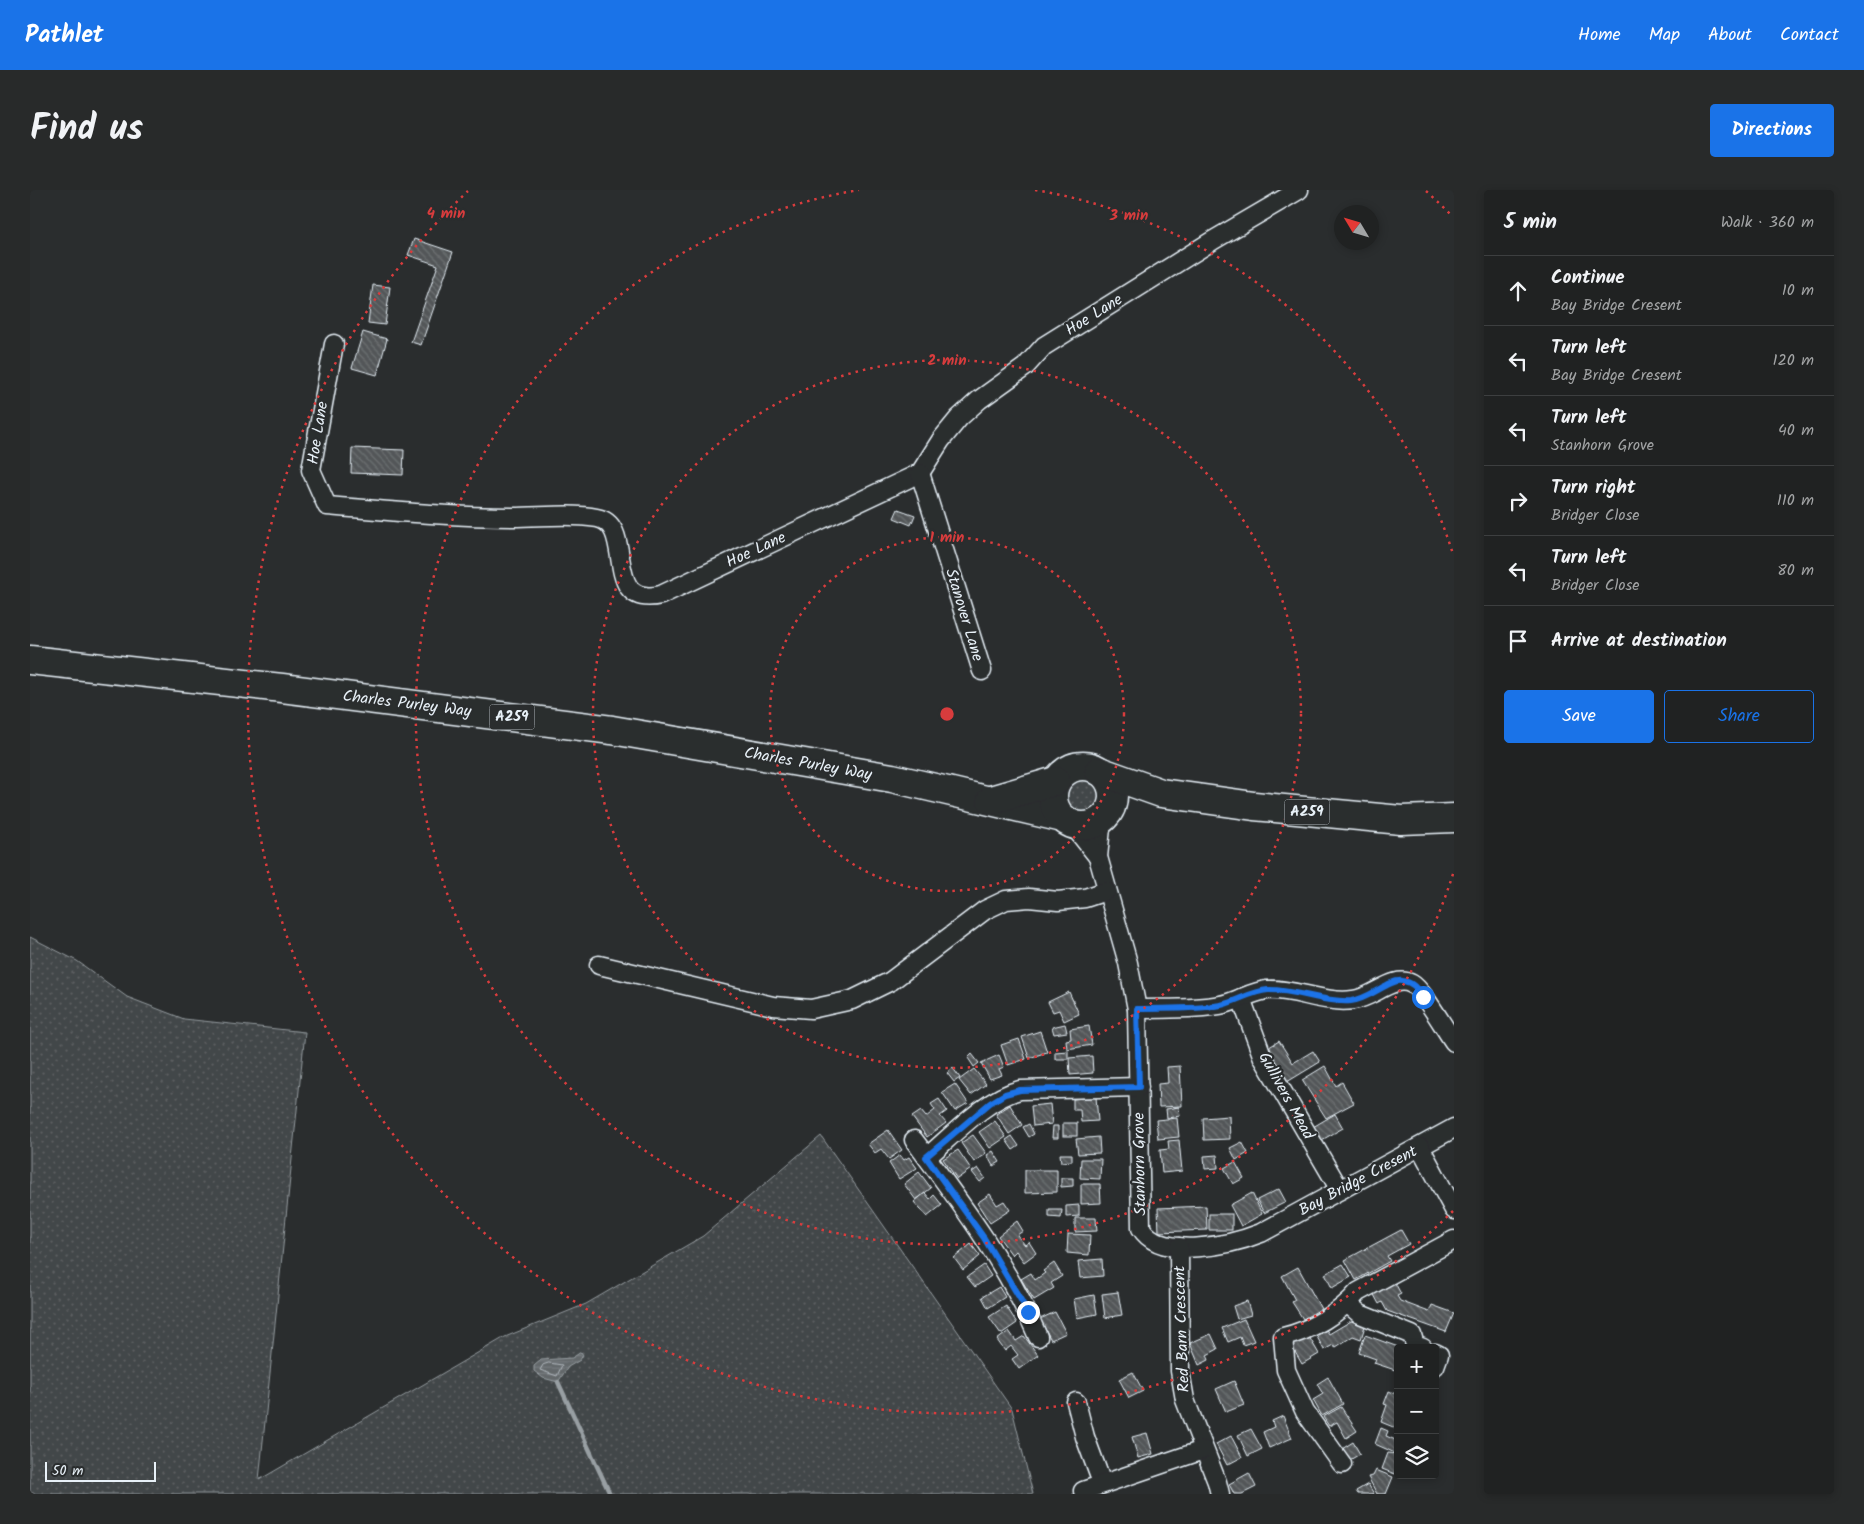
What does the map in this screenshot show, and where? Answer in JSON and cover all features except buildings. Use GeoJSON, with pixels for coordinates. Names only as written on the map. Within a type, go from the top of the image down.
{"type":"FeatureCollection","features":[{"type":"Feature","properties":{"kind":"main road","name":"Charles Purley Way"},"geometry":{"type":"LineString","coordinates":[[30,660],[282,688],[612,730],[892,778],[1067,821]]}},
{"type":"Feature","properties":{"kind":"main road"},"geometry":{"type":"LineString","coordinates":[[1080,766],[1099,771],[1111,786],[1107,811],[1088,825],[1067,821],[1053,801],[1056,781],[1063,774],[1080,766]]}},
{"type":"Feature","properties":{"kind":"main road","name":"A259"},"geometry":{"type":"LineString","coordinates":[[1099,771],[1161,793],[1333,814],[1401,820],[1454,818]]}},
{"type":"Feature","properties":{"kind":"main road","name":"Charles Purley Way"},"geometry":{"type":"LineString","coordinates":[[989,801],[1056,781]]}},
{"type":"Feature","properties":{"kind":"main road","name":"A259"},"geometry":{"type":"LineString","coordinates":[[1107,811],[1161,793]]}},
{"type":"Feature","properties":{"kind":"street","name":"Hoe Lane"},"geometry":{"type":"LineString","coordinates":[[334,344],[311,470],[327,506],[512,517],[585,515],[604,519],[614,528],[623,577],[630,588],[638,594],[650,597],[670,590],[920,473],[941,440],[959,418],[979,400],[1025,367],[1044,346],[1212,241],[1300,190]]}},
{"type":"Feature","properties":{"kind":"street","name":"Stanover Lane"},"geometry":{"type":"LineString","coordinates":[[920,473],[982,671]]}},
{"type":"Feature","properties":{"kind":"street","name":"Stanhorn Grove"},"geometry":{"type":"LineString","coordinates":[[1107,811],[1098,857],[1128,963],[1137,1009],[1141,1228],[1147,1237],[1156,1243],[1180,1247],[1239,1242],[1261,1234]]}},
{"type":"Feature","properties":{"kind":"street","name":"Stanhorn Grove"},"geometry":{"type":"LineString","coordinates":[[1067,821],[1098,857]]}},
{"type":"Feature","properties":{"kind":"street"},"geometry":{"type":"LineString","coordinates":[[599,965],[773,1006],[811,1009],[852,1000],[891,981],[985,910],[1006,900],[1029,898],[1058,901],[1085,898],[1106,890]]}},
{"type":"Feature","properties":{"kind":"street"},"geometry":{"type":"LineString","coordinates":[[1137,1009],[1200,1008],[1222,1005],[1267,990],[1338,1001],[1352,1001],[1368,998],[1388,984],[1402,980],[1414,984],[1454,1042]]}},
{"type":"Feature","properties":{"kind":"street","name":"Gullivers Mead"},"geometry":{"type":"LineString","coordinates":[[1241,998],[1262,1058],[1340,1190]]}},
{"type":"Feature","properties":{"kind":"street"},"geometry":{"type":"LineString","coordinates":[[926,1157],[990,1103],[1005,1094],[1020,1090],[1139,1087]]}},
{"type":"Feature","properties":{"kind":"street","name":"Bay Bridge Cresent"},"geometry":{"type":"LineString","coordinates":[[1261,1234],[1454,1128]]}},
{"type":"Feature","properties":{"kind":"street"},"geometry":{"type":"LineString","coordinates":[[914,1140],[1006,1273],[1028,1312],[1038,1337]]}},
{"type":"Feature","properties":{"kind":"street"},"geometry":{"type":"LineString","coordinates":[[1420,1147],[1454,1210]]}},
{"type":"Feature","properties":{"kind":"street"},"geometry":{"type":"LineString","coordinates":[[1342,1464],[1305,1412],[1286,1370],[1283,1337],[1293,1335],[1348,1304],[1358,1292],[1454,1240]]}},
{"type":"Feature","properties":{"kind":"street","name":"Red Barn Crescent"},"geometry":{"type":"LineString","coordinates":[[1180,1247],[1180,1371],[1185,1400],[1220,1494]]}},
{"type":"Feature","properties":{"kind":"street"},"geometry":{"type":"LineString","coordinates":[[1348,1304],[1360,1314],[1412,1335],[1415,1344]]}},
{"type":"Feature","properties":{"kind":"street"},"geometry":{"type":"LineString","coordinates":[[1076,1402],[1085,1437],[1102,1483]]}},
{"type":"Feature","properties":{"kind":"street"},"geometry":{"type":"LineString","coordinates":[[1083,1491],[1203,1450]]}},
{"type":"Feature","properties":{"kind":"shaded area"},"geometry":{"type":"Polygon","coordinates":[[[1082,778],[1089,779],[1095,783],[1099,789],[1099,803],[1095,809],[1089,813],[1082,814],[1075,813],[1069,809],[1065,803],[1064,796],[1065,789],[1069,783],[1075,779],[1082,778]]]}},
{"type":"Feature","properties":{"kind":"shaded area"},"geometry":{"type":"Polygon","coordinates":[[[30,937],[77,961],[127,997],[184,1019],[305,1032],[259,1480],[505,1337],[586,1304],[703,1236],[821,1136],[1012,1409],[1033,1494],[30,1494],[30,937]]]}},
{"type":"Feature","properties":{"kind":"water"},"geometry":{"type":"Polygon","coordinates":[[[581,1352],[583,1355],[580,1360],[568,1367],[558,1382],[543,1378],[534,1371],[534,1366],[541,1360],[572,1358],[581,1352]]]}},
{"type":"Feature","properties":{"kind":"waterway"},"geometry":{"type":"LineString","coordinates":[[558,1382],[610,1494]]}},
{"type":"Feature","properties":{"kind":"route"},"geometry":{"type":"LineString","coordinates":[[1028,1312],[984,1238],[926,1157],[990,1103],[1005,1094],[1020,1090],[1139,1087],[1137,1009],[1200,1008],[1222,1005],[1267,990],[1338,1001],[1352,1001],[1368,998],[1388,984],[1402,980],[1414,984],[1423,997]]}}]}
